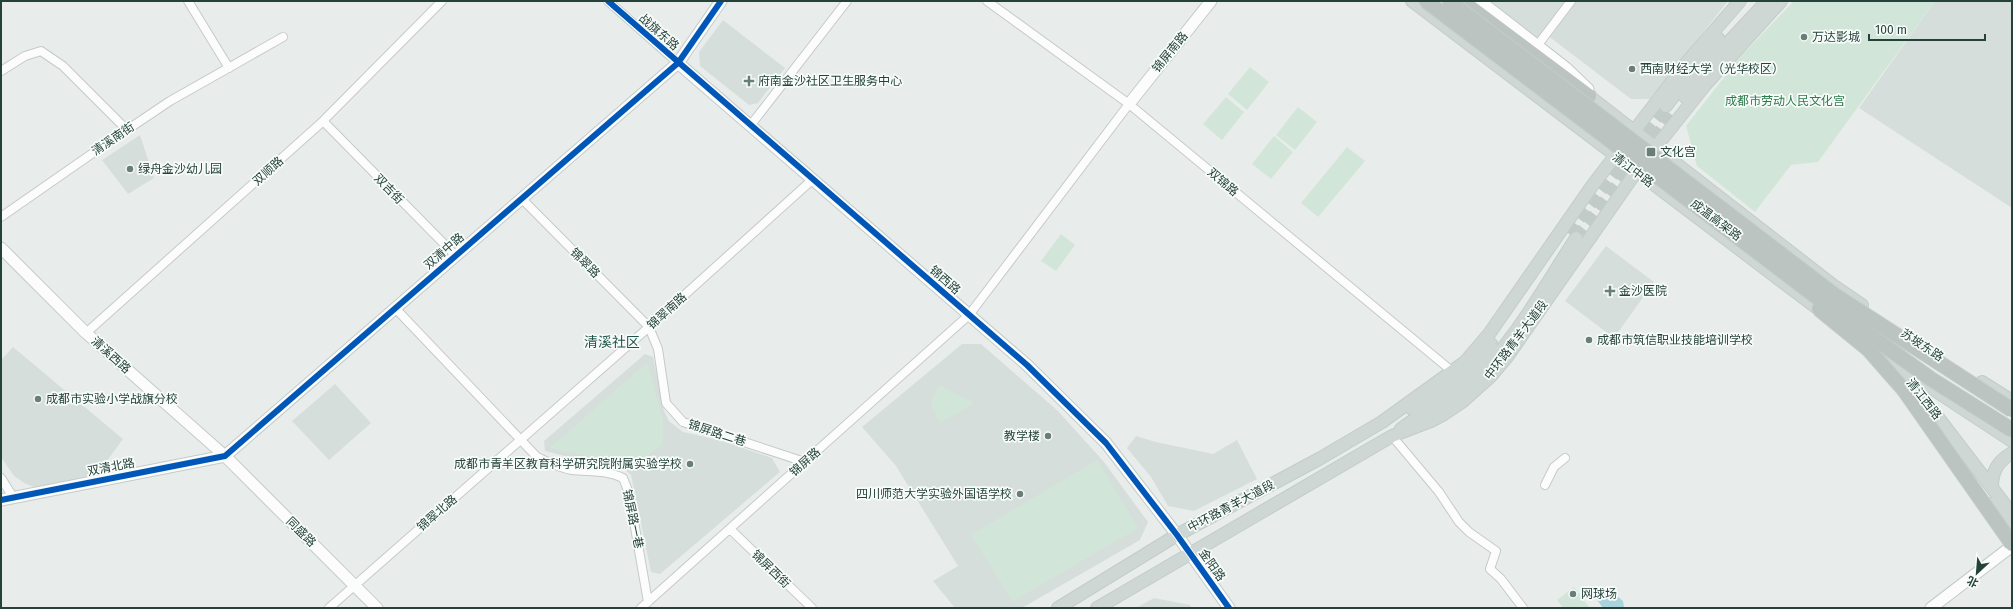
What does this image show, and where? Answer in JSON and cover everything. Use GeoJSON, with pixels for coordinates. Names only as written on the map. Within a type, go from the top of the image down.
{"type":"FeatureCollection","features":[{"type":"Feature","properties":{"kind":"highway","name":"成温高架路"},"geometry":{"type":"LineString","coordinates":[[1426,1],[1818,298],[1931,378],[2012,430]]}},
{"type":"Feature","properties":{"kind":"highway","name":"成温高架路"},"geometry":{"type":"LineString","coordinates":[[1449,1],[1836,296],[2012,410]]}},
{"type":"Feature","properties":{"kind":"highway"},"geometry":{"type":"LineString","coordinates":[[1461,1],[1589,96]]}},
{"type":"Feature","properties":{"kind":"highway"},"geometry":{"type":"LineString","coordinates":[[1756,251],[1795,291],[1868,350],[1904,390],[2012,545]]}},
{"type":"Feature","properties":{"kind":"main road","name":"清江中路"},"geometry":{"type":"LineString","coordinates":[[1412,1],[1856,338]]}},
{"type":"Feature","properties":{"kind":"main road"},"geometry":{"type":"LineString","coordinates":[[1461,1],[1538,61],[1622,121],[1834,286]]}},
{"type":"Feature","properties":{"kind":"main road","name":"中环路青羊大道段"},"geometry":{"type":"LineString","coordinates":[[1058,608],[1177,535],[1319,459],[1382,422],[1466,362],[1489,334],[1592,186],[1687,62],[1740,1]]}},
{"type":"Feature","properties":{"kind":"main road"},"geometry":{"type":"LineString","coordinates":[[1751,1],[1714,42],[1670,109],[1724,47],[1767,1]]}},
{"type":"Feature","properties":{"kind":"main road","name":"中环路青羊大道段"},"geometry":{"type":"LineString","coordinates":[[1097,608],[1392,436],[1431,421],[1462,402],[1491,376],[1507,357],[1636,172],[1711,78],[1781,1]]}},
{"type":"Feature","properties":{"kind":"main road"},"geometry":{"type":"LineString","coordinates":[[1382,422],[1427,401],[1462,375],[1479,360],[1572,236],[1516,329],[1483,370],[1456,394],[1413,420],[1392,436]]}},
{"type":"Feature","properties":{"kind":"main road","name":"清江西路"},"geometry":{"type":"LineString","coordinates":[[1834,286],[1900,368],[2012,514]]}},
{"type":"Feature","properties":{"kind":"main road","name":"苏坡东路"},"geometry":{"type":"LineString","coordinates":[[1834,286],[1909,337],[2012,401]]}},
{"type":"Feature","properties":{"kind":"main road"},"geometry":{"type":"LineString","coordinates":[[1856,338],[2012,441]]}},
{"type":"Feature","properties":{"kind":"main road","name":"清江西路"},"geometry":{"type":"LineString","coordinates":[[1856,338],[1910,395],[2012,531]]}},
{"type":"Feature","properties":{"kind":"main road"},"geometry":{"type":"LineString","coordinates":[[1992,487],[1992,478],[1997,465],[2002,459],[2012,453]]}},
{"type":"Feature","properties":{"kind":"street"},"geometry":{"type":"LineString","coordinates":[[188,1],[229,68]]}},
{"type":"Feature","properties":{"kind":"street","name":"双顺路"},"geometry":{"type":"LineString","coordinates":[[86,333],[323,121],[442,1]]}},
{"type":"Feature","properties":{"kind":"street","name":"战旗东路"},"geometry":{"type":"LineString","coordinates":[[608,1],[678,63]]}},
{"type":"Feature","properties":{"kind":"street","name":"双清中路"},"geometry":{"type":"LineString","coordinates":[[225,456],[678,63],[721,1]]}},
{"type":"Feature","properties":{"kind":"street"},"geometry":{"type":"LineString","coordinates":[[750,126],[847,1]]}},
{"type":"Feature","properties":{"kind":"street","name":"双锦路"},"geometry":{"type":"LineString","coordinates":[[987,1],[1129,104],[1453,372]]}},
{"type":"Feature","properties":{"kind":"street","name":"锦屏南路"},"geometry":{"type":"LineString","coordinates":[[1129,104],[1211,1]]}},
{"type":"Feature","properties":{"kind":"street"},"geometry":{"type":"LineString","coordinates":[[1480,1],[1566,68],[1622,121]]}},
{"type":"Feature","properties":{"kind":"street"},"geometry":{"type":"LineString","coordinates":[[1537,46],[1571,1]]}},
{"type":"Feature","properties":{"kind":"street","name":"清溪南街"},"geometry":{"type":"LineString","coordinates":[[1,217],[170,101],[283,37]]}},
{"type":"Feature","properties":{"kind":"street"},"geometry":{"type":"LineString","coordinates":[[1,71],[25,56],[41,50],[63,66],[127,130]]}},
{"type":"Feature","properties":{"kind":"street","name":"锦西路"},"geometry":{"type":"LineString","coordinates":[[678,63],[1027,365],[1106,443],[1177,535]]}},
{"type":"Feature","properties":{"kind":"street","name":"锦屏路"},"geometry":{"type":"LineString","coordinates":[[641,608],[969,315],[1129,104]]}},
{"type":"Feature","properties":{"kind":"street","name":"双吉街"},"geometry":{"type":"LineString","coordinates":[[323,121],[456,256]]}},
{"type":"Feature","properties":{"kind":"street","name":"锦翠南路"},"geometry":{"type":"LineString","coordinates":[[520,440],[649,327],[812,180]]}},
{"type":"Feature","properties":{"kind":"street","name":"锦翠路"},"geometry":{"type":"LineString","coordinates":[[521,198],[649,327]]}},
{"type":"Feature","properties":{"kind":"street","name":"清溪西路"},"geometry":{"type":"LineString","coordinates":[[1,248],[86,333],[225,456]]}},
{"type":"Feature","properties":{"kind":"street"},"geometry":{"type":"LineString","coordinates":[[396,309],[520,440]]}},
{"type":"Feature","properties":{"kind":"street","name":"锦屏路二巷"},"geometry":{"type":"LineString","coordinates":[[649,327],[658,349],[666,403],[682,422],[805,462]]}},
{"type":"Feature","properties":{"kind":"street"},"geometry":{"type":"LineString","coordinates":[[1392,436],[1439,492],[1459,522],[1496,551],[1490,569],[1501,580],[1523,608]]}},
{"type":"Feature","properties":{"kind":"street","name":"锦翠北路"},"geometry":{"type":"LineString","coordinates":[[329,608],[520,440]]}},
{"type":"Feature","properties":{"kind":"street","name":"锦屏路一巷"},"geometry":{"type":"LineString","coordinates":[[520,440],[537,457],[553,465],[571,470],[613,473],[623,478],[629,493],[648,602]]}},
{"type":"Feature","properties":{"kind":"street","name":"双清北路"},"geometry":{"type":"LineString","coordinates":[[1,500],[225,456]]}},
{"type":"Feature","properties":{"kind":"street","name":"同盛路"},"geometry":{"type":"LineString","coordinates":[[225,456],[377,608]]}},
{"type":"Feature","properties":{"kind":"street"},"geometry":{"type":"LineString","coordinates":[[1545,485],[1554,467],[1565,458]]}},
{"type":"Feature","properties":{"kind":"street"},"geometry":{"type":"LineString","coordinates":[[1,478],[13,498]]}},
{"type":"Feature","properties":{"kind":"street","name":"锦屏西街"},"geometry":{"type":"LineString","coordinates":[[730,529],[812,608]]}},
{"type":"Feature","properties":{"kind":"street","name":"金阳路"},"geometry":{"type":"LineString","coordinates":[[1177,535],[1229,608]]}},
{"type":"Feature","properties":{"kind":"street"},"geometry":{"type":"LineString","coordinates":[[1931,608],[2012,545]]}},
{"type":"Feature","properties":{"kind":"shaded area","name":"西南财经大学（光华校区）"},"geometry":{"type":"Polygon","coordinates":[[[1489,1],[1728,1],[1650,99],[1631,99],[1543,32],[1538,39],[1489,1]]]}},
{"type":"Feature","properties":{"kind":"shaded area"},"geometry":{"type":"Polygon","coordinates":[[[1935,1],[2012,1],[2012,208],[1859,108],[1935,1]]]}},
{"type":"Feature","properties":{"kind":"shaded area"},"geometry":{"type":"Polygon","coordinates":[[[723,20],[785,68],[758,103],[749,105],[700,66],[699,52],[723,20]]]}},
{"type":"Feature","properties":{"kind":"shaded area","name":"绿舟金沙幼儿园"},"geometry":{"type":"Polygon","coordinates":[[[140,135],[154,178],[128,194],[102,160],[140,135]]]}},
{"type":"Feature","properties":{"kind":"shaded area","name":"金沙医院"},"geometry":{"type":"Polygon","coordinates":[[[1606,246],[1654,282],[1614,338],[1565,301],[1606,246]]]}},
{"type":"Feature","properties":{"kind":"shaded area","name":"四川师范大学实验外国语学校"},"geometry":{"type":"Polygon","coordinates":[[[962,344],[981,344],[1058,411],[1104,462],[1148,522],[1140,540],[1022,608],[955,608],[933,581],[958,566],[896,466],[862,427],[962,344]]]}},
{"type":"Feature","properties":{"kind":"shaded area","name":"成都市实验小学战旗分校"},"geometry":{"type":"Polygon","coordinates":[[[13,347],[123,439],[98,473],[65,483],[34,487],[24,483],[14,476],[1,457],[1,360],[13,347]]]}},
{"type":"Feature","properties":{"kind":"shaded area","name":"成都市青羊区教育科学研究院附属实验学校"},"geometry":{"type":"Polygon","coordinates":[[[645,354],[653,357],[664,411],[669,421],[683,432],[719,440],[772,458],[780,472],[660,574],[651,572],[631,475],[622,467],[588,462],[545,451],[544,441],[645,354]]]}},
{"type":"Feature","properties":{"kind":"shaded area"},"geometry":{"type":"Polygon","coordinates":[[[335,384],[371,423],[329,460],[292,421],[335,384]]]}},
{"type":"Feature","properties":{"kind":"shaded area"},"geometry":{"type":"Polygon","coordinates":[[[1136,436],[1156,442],[1213,454],[1237,440],[1257,479],[1194,511],[1168,506],[1151,477],[1127,448],[1136,436]]]}},
{"type":"Feature","properties":{"kind":"shaded area"},"geometry":{"type":"Polygon","coordinates":[[[1154,598],[1190,605],[1192,608],[1136,608],[1154,598]]]}},
{"type":"Feature","properties":{"kind":"green space","name":"成都市劳动人民文化宫"},"geometry":{"type":"Polygon","coordinates":[[[1794,1],[1935,1],[1818,162],[1791,165],[1755,212],[1697,166],[1686,126],[1740,57],[1794,1]]]}},
{"type":"Feature","properties":{"kind":"green space"},"geometry":{"type":"Polygon","coordinates":[[[1250,67],[1269,82],[1247,110],[1228,94],[1250,67]]]}},
{"type":"Feature","properties":{"kind":"green space"},"geometry":{"type":"Polygon","coordinates":[[[1226,97],[1244,112],[1222,140],[1203,124],[1226,97]]]}},
{"type":"Feature","properties":{"kind":"green space"},"geometry":{"type":"Polygon","coordinates":[[[1298,107],[1317,122],[1295,150],[1276,135],[1298,107]]]}},
{"type":"Feature","properties":{"kind":"green space"},"geometry":{"type":"Polygon","coordinates":[[[1274,136],[1293,152],[1271,179],[1252,164],[1274,136]]]}},
{"type":"Feature","properties":{"kind":"green space"},"geometry":{"type":"Polygon","coordinates":[[[1347,147],[1365,161],[1318,217],[1301,203],[1347,147]]]}},
{"type":"Feature","properties":{"kind":"green space"},"geometry":{"type":"Polygon","coordinates":[[[1061,234],[1075,245],[1056,271],[1041,261],[1061,234]]]}},
{"type":"Feature","properties":{"kind":"green space"},"geometry":{"type":"Polygon","coordinates":[[[647,363],[663,421],[663,443],[642,460],[616,462],[550,448],[647,363]]]}},
{"type":"Feature","properties":{"kind":"green space"},"geometry":{"type":"Polygon","coordinates":[[[939,385],[974,403],[940,423],[931,404],[939,385]]]}},
{"type":"Feature","properties":{"kind":"green space"},"geometry":{"type":"Polygon","coordinates":[[[1097,460],[1138,528],[1013,601],[971,535],[1097,460]]]}},
{"type":"Feature","properties":{"kind":"green space","name":"网球场"},"geometry":{"type":"Polygon","coordinates":[[[1574,587],[1590,608],[1563,608],[1557,600],[1574,587]]]}},
{"type":"Feature","properties":{"kind":"water"},"geometry":{"type":"Polygon","coordinates":[[[1594,587],[1609,596],[1617,596],[1623,601],[1624,607],[1603,608],[1589,589],[1594,587]]]}},
{"type":"Feature","properties":{"kind":"tunnel"},"geometry":{"type":"LineString","coordinates":[[1568,233],[1666,106]]}},
{"type":"Feature","properties":{"kind":"tunnel"},"geometry":{"type":"LineString","coordinates":[[1576,238],[1674,113]]}},
{"type":"Feature","properties":{"kind":"cycle path"},"geometry":{"type":"LineString","coordinates":[[608,1],[1027,365],[1106,443],[1177,535],[1229,608]]}},
{"type":"Feature","properties":{"kind":"cycle path"},"geometry":{"type":"LineString","coordinates":[[1,500],[225,456],[678,63],[721,1]]}},
{"type":"Feature","properties":{"kind":"place","name":"万达影城"},"geometry":{"type":"Point","coordinates":[1804,37]}},
{"type":"Feature","properties":{"kind":"place","name":"西南财经大学（光华校区）"},"geometry":{"type":"Point","coordinates":[1632,69]}},
{"type":"Feature","properties":{"kind":"place","name":"府南金沙社区卫生服务中心"},"geometry":{"type":"Point","coordinates":[749,81]}},
{"type":"Feature","properties":{"kind":"place","name":"文化宫"},"geometry":{"type":"Point","coordinates":[1651,152]}},
{"type":"Feature","properties":{"kind":"place","name":"绿舟金沙幼儿园"},"geometry":{"type":"Point","coordinates":[130,169]}},
{"type":"Feature","properties":{"kind":"place","name":"金沙医院"},"geometry":{"type":"Point","coordinates":[1610,291]}},
{"type":"Feature","properties":{"kind":"place","name":"成都市筑信职业技能培训学校"},"geometry":{"type":"Point","coordinates":[1589,340]}},
{"type":"Feature","properties":{"kind":"place","name":"成都市实验小学战旗分校"},"geometry":{"type":"Point","coordinates":[38,399]}},
{"type":"Feature","properties":{"kind":"place","name":"教学楼"},"geometry":{"type":"Point","coordinates":[1048,436]}},
{"type":"Feature","properties":{"kind":"place","name":"成都市青羊区教育科学研究院附属实验学校"},"geometry":{"type":"Point","coordinates":[690,464]}},
{"type":"Feature","properties":{"kind":"place","name":"四川师范大学实验外国语学校"},"geometry":{"type":"Point","coordinates":[1020,494]}},
{"type":"Feature","properties":{"kind":"place","name":"网球场"},"geometry":{"type":"Point","coordinates":[1573,594]}},
{"type":"Feature","properties":{"kind":"district","name":"清溪社区"},"geometry":{"type":"Point","coordinates":[612,342]}}]}
